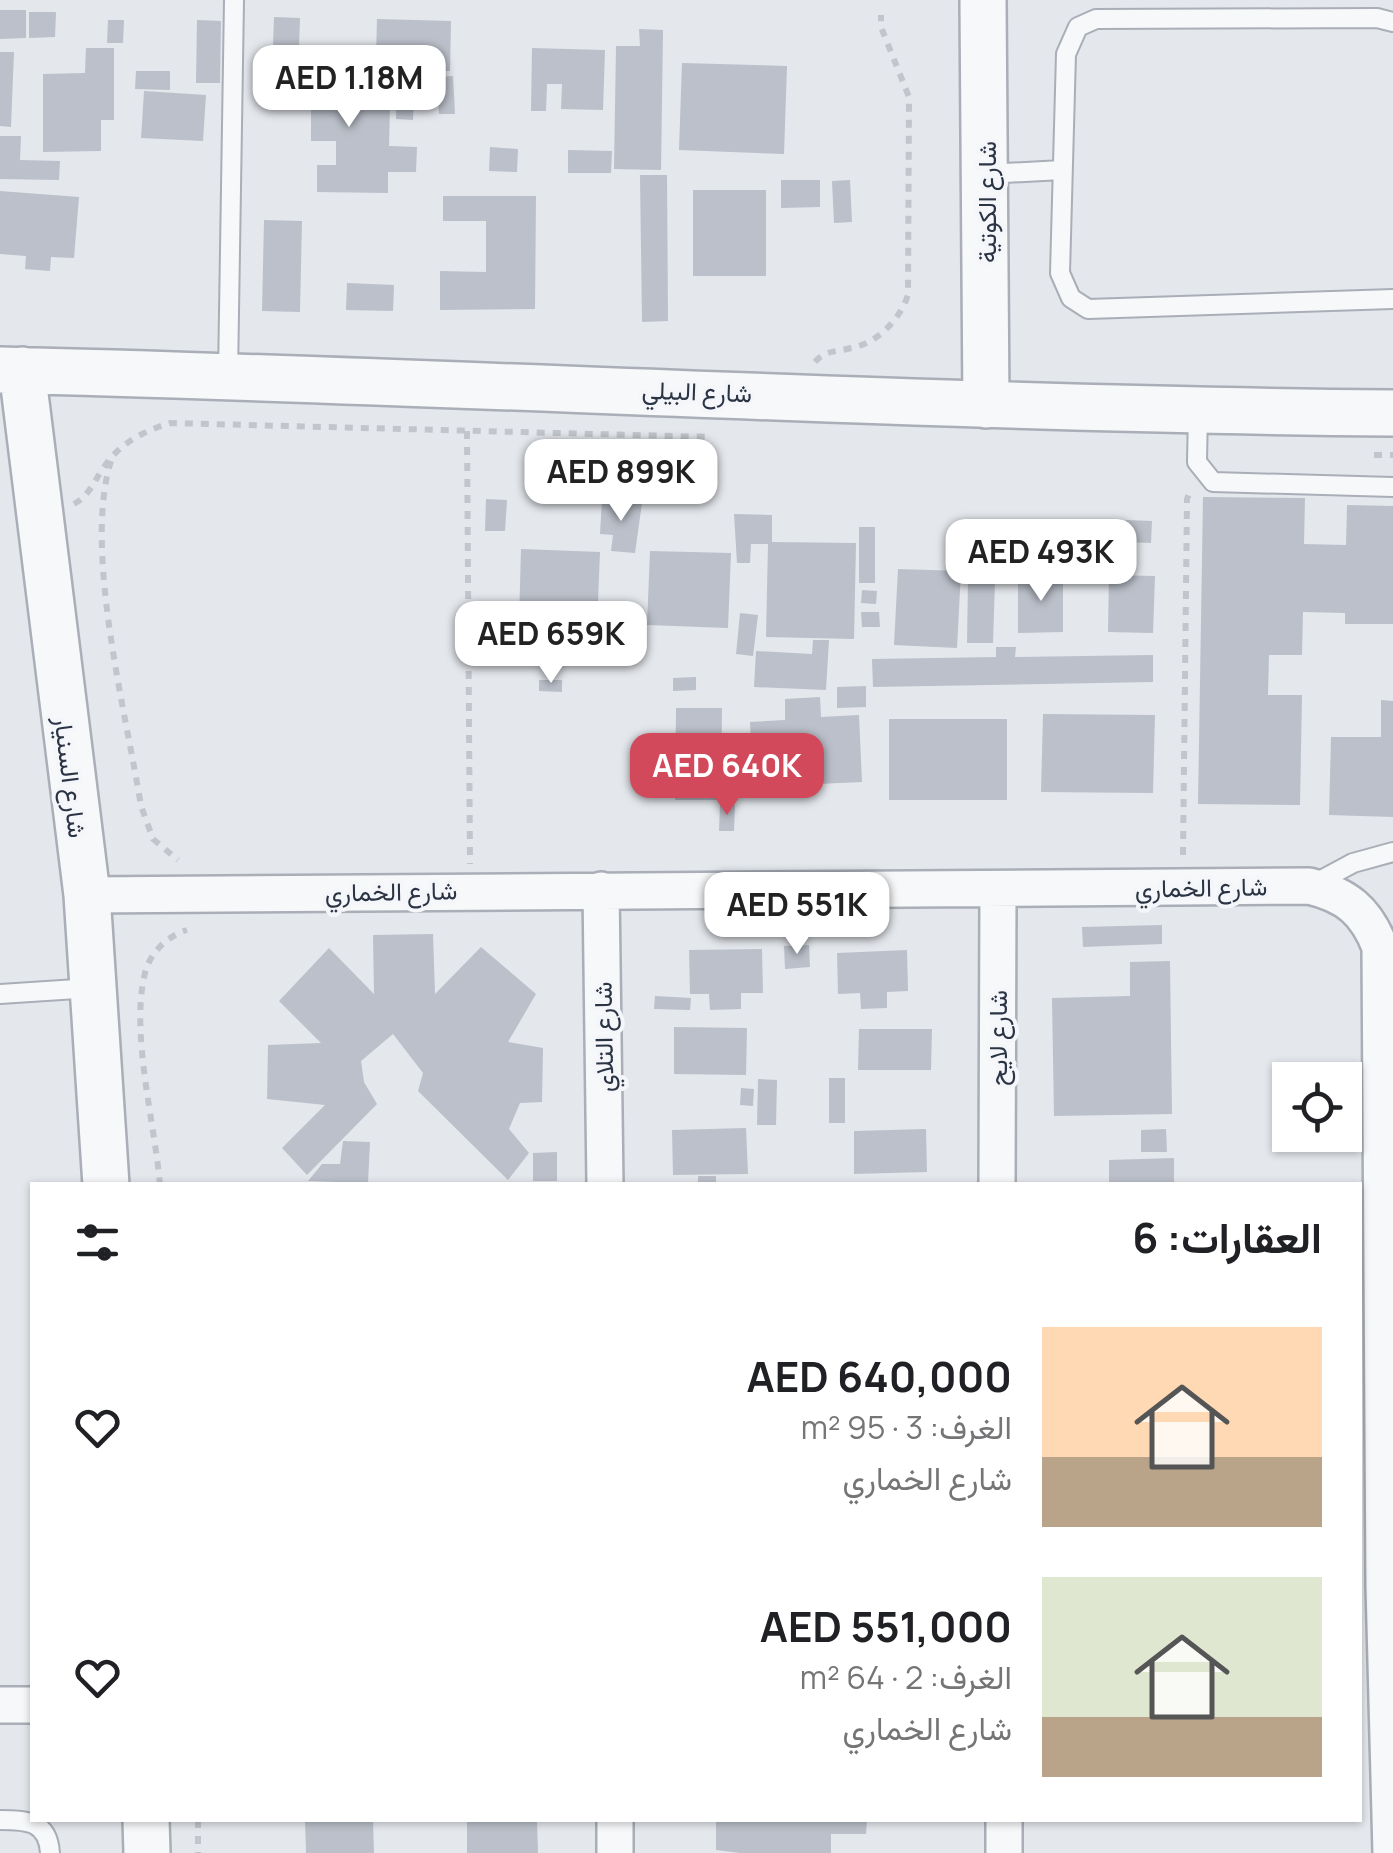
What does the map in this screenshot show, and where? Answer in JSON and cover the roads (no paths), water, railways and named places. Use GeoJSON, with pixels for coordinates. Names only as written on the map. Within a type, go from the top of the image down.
{"type":"FeatureCollection","features":[{"type":"Feature","properties":{"kind":"street","name":"شارع الكوتية"},"geometry":{"type":"LineString","coordinates":[[983,0],[986,405]]}},
{"type":"Feature","properties":{"kind":"street","name":"شارع البيلي"},"geometry":{"type":"LineString","coordinates":[[11,370],[468,382],[986,405],[1393,412]]}},
{"type":"Feature","properties":{"kind":"street","name":"شارع السنيار"},"geometry":{"type":"LineString","coordinates":[[11,370],[37,511],[87,895],[106,1182]]}},
{"type":"Feature","properties":{"kind":"street","name":"شارع الخماري"},"geometry":{"type":"LineString","coordinates":[[87,895],[1309,886],[1334,892],[1355,904],[1371,924],[1380,947],[1391,1853]]}},
{"type":"Feature","properties":{"kind":"street","name":"شارع التلاي"},"geometry":{"type":"LineString","coordinates":[[601,890],[605,1182]]}},
{"type":"Feature","properties":{"kind":"street","name":"شارع لايح"},"geometry":{"type":"LineString","coordinates":[[997,1182],[998,891]]}},
{"type":"Feature","properties":{"kind":"street"},"geometry":{"type":"LineString","coordinates":[[0,1704],[30,1705]]}},
{"type":"Feature","properties":{"kind":"street"},"geometry":{"type":"LineString","coordinates":[[146,1822],[147,1853]]}},
{"type":"Feature","properties":{"kind":"street"},"geometry":{"type":"LineString","coordinates":[[615,1822],[616,1853]]}},
{"type":"Feature","properties":{"kind":"street"},"geometry":{"type":"LineString","coordinates":[[1004,1822],[1004,1853]]}},
{"type":"Feature","properties":{"kind":"lane"},"geometry":{"type":"LineString","coordinates":[[228,375],[234,0]]}},
{"type":"Feature","properties":{"kind":"lane"},"geometry":{"type":"LineString","coordinates":[[1393,22],[1232,9],[1096,19],[1078,27],[1066,54],[1060,273],[1070,298],[1088,309],[1393,299]]}},
{"type":"Feature","properties":{"kind":"lane"},"geometry":{"type":"LineString","coordinates":[[986,174],[1062,170]]}},
{"type":"Feature","properties":{"kind":"lane"},"geometry":{"type":"LineString","coordinates":[[1198,411],[1197,462],[1202,474],[1225,486],[1393,487]]}},
{"type":"Feature","properties":{"kind":"lane"},"geometry":{"type":"LineString","coordinates":[[1309,886],[1353,863],[1393,852]]}},
{"type":"Feature","properties":{"kind":"lane"},"geometry":{"type":"LineString","coordinates":[[0,994],[92,988]]}},
{"type":"Feature","properties":{"kind":"lane"},"geometry":{"type":"LineString","coordinates":[[0,1820],[30,1822]]}},
{"type":"Feature","properties":{"kind":"lane"},"geometry":{"type":"LineString","coordinates":[[34,1822],[46,1834],[50,1853]]}}]}
